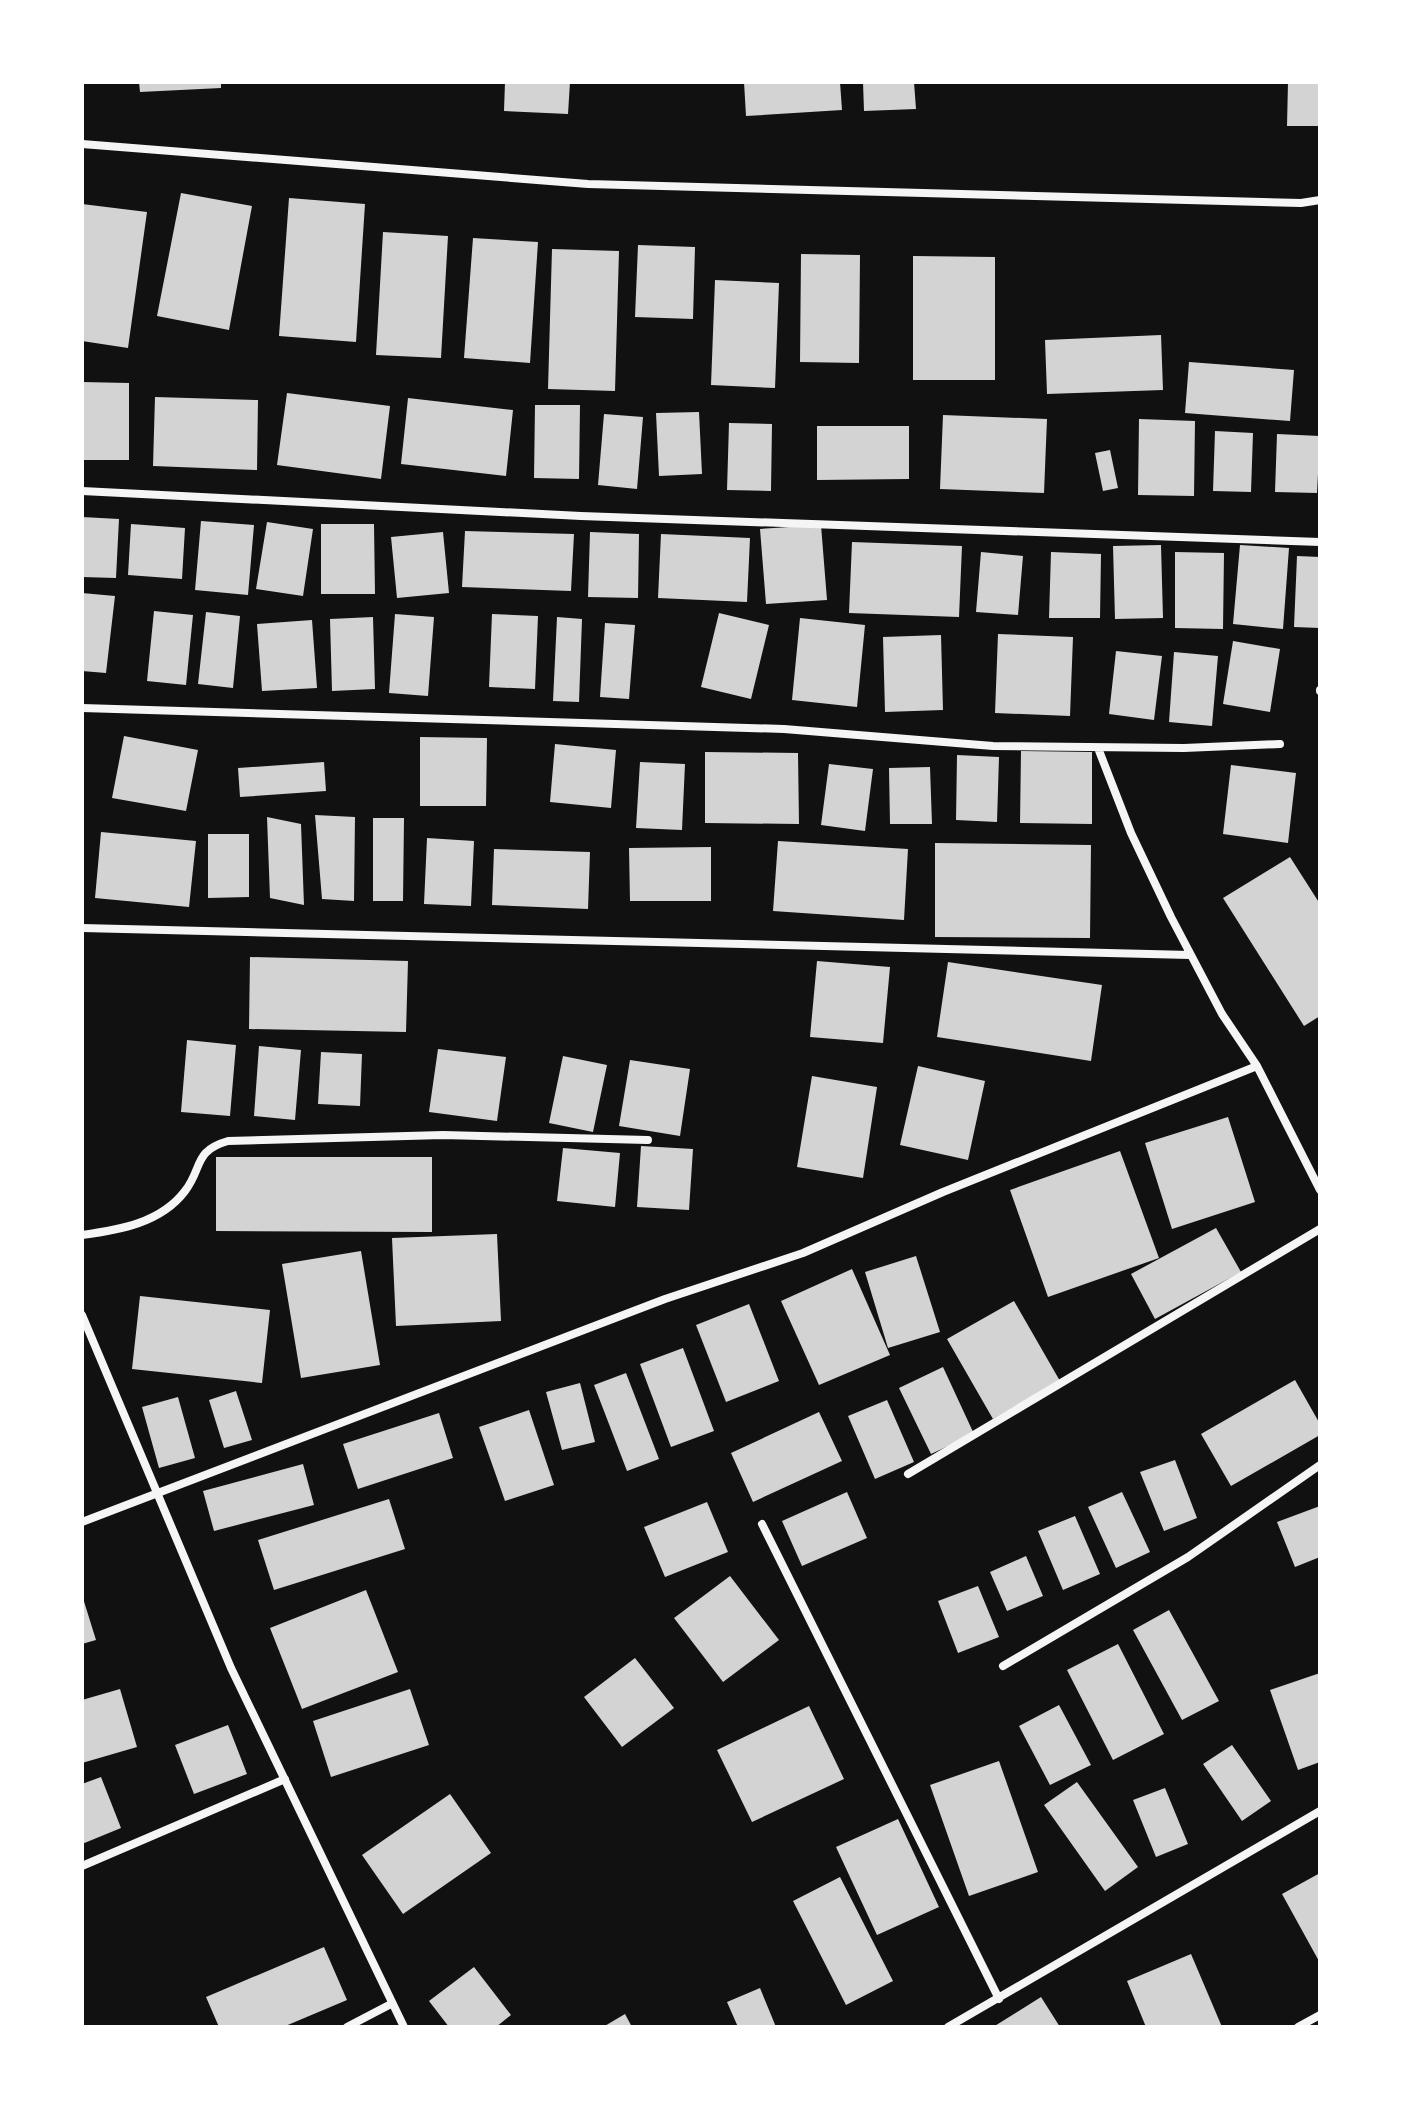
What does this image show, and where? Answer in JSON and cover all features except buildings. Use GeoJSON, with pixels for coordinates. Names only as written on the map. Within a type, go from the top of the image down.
{"type":"FeatureCollection","features":[{"type":"Feature","properties":{"kind":"street"},"geometry":{"type":"LineString","coordinates":[[82,144],[588,184],[994,197],[1301,203],[1320,200]]}},
{"type":"Feature","properties":{"kind":"street"},"geometry":{"type":"LineString","coordinates":[[82,491],[581,516],[1320,542]]}},
{"type":"Feature","properties":{"kind":"street"},"geometry":{"type":"LineString","coordinates":[[82,708],[784,729],[993,746],[1098,748],[1280,744]]}},
{"type":"Feature","properties":{"kind":"street"},"geometry":{"type":"LineString","coordinates":[[1098,748],[1131,833],[1190,955],[1222,1014],[1257,1066],[1320,1190]]}},
{"type":"Feature","properties":{"kind":"street"},"geometry":{"type":"LineString","coordinates":[[82,928],[1190,955]]}},
{"type":"Feature","properties":{"kind":"street"},"geometry":{"type":"LineString","coordinates":[[82,1522],[651,1305],[803,1253],[957,1186],[1257,1066]]}},
{"type":"Feature","properties":{"kind":"street"},"geometry":{"type":"LineString","coordinates":[[82,1235],[121,1230],[154,1216],[185,1191],[199,1160],[211,1146],[228,1141],[443,1135],[648,1140]]}},
{"type":"Feature","properties":{"kind":"street"},"geometry":{"type":"LineString","coordinates":[[908,1474],[1320,1229]]}},
{"type":"Feature","properties":{"kind":"street"},"geometry":{"type":"LineString","coordinates":[[82,1315],[231,1668],[404,2027]]}},
{"type":"Feature","properties":{"kind":"street"},"geometry":{"type":"LineString","coordinates":[[1003,1666],[1188,1557],[1320,1465]]}},
{"type":"Feature","properties":{"kind":"street"},"geometry":{"type":"LineString","coordinates":[[762,1524],[999,1999]]}},
{"type":"Feature","properties":{"kind":"street"},"geometry":{"type":"LineString","coordinates":[[82,1866],[285,1779]]}},
{"type":"Feature","properties":{"kind":"street"},"geometry":{"type":"LineString","coordinates":[[948,2027],[1320,1811]]}},
{"type":"Feature","properties":{"kind":"street"},"geometry":{"type":"LineString","coordinates":[[347,2027],[391,2004]]}},
{"type":"Feature","properties":{"kind":"street"},"geometry":{"type":"LineString","coordinates":[[1298,2027],[1320,2015]]}}]}
